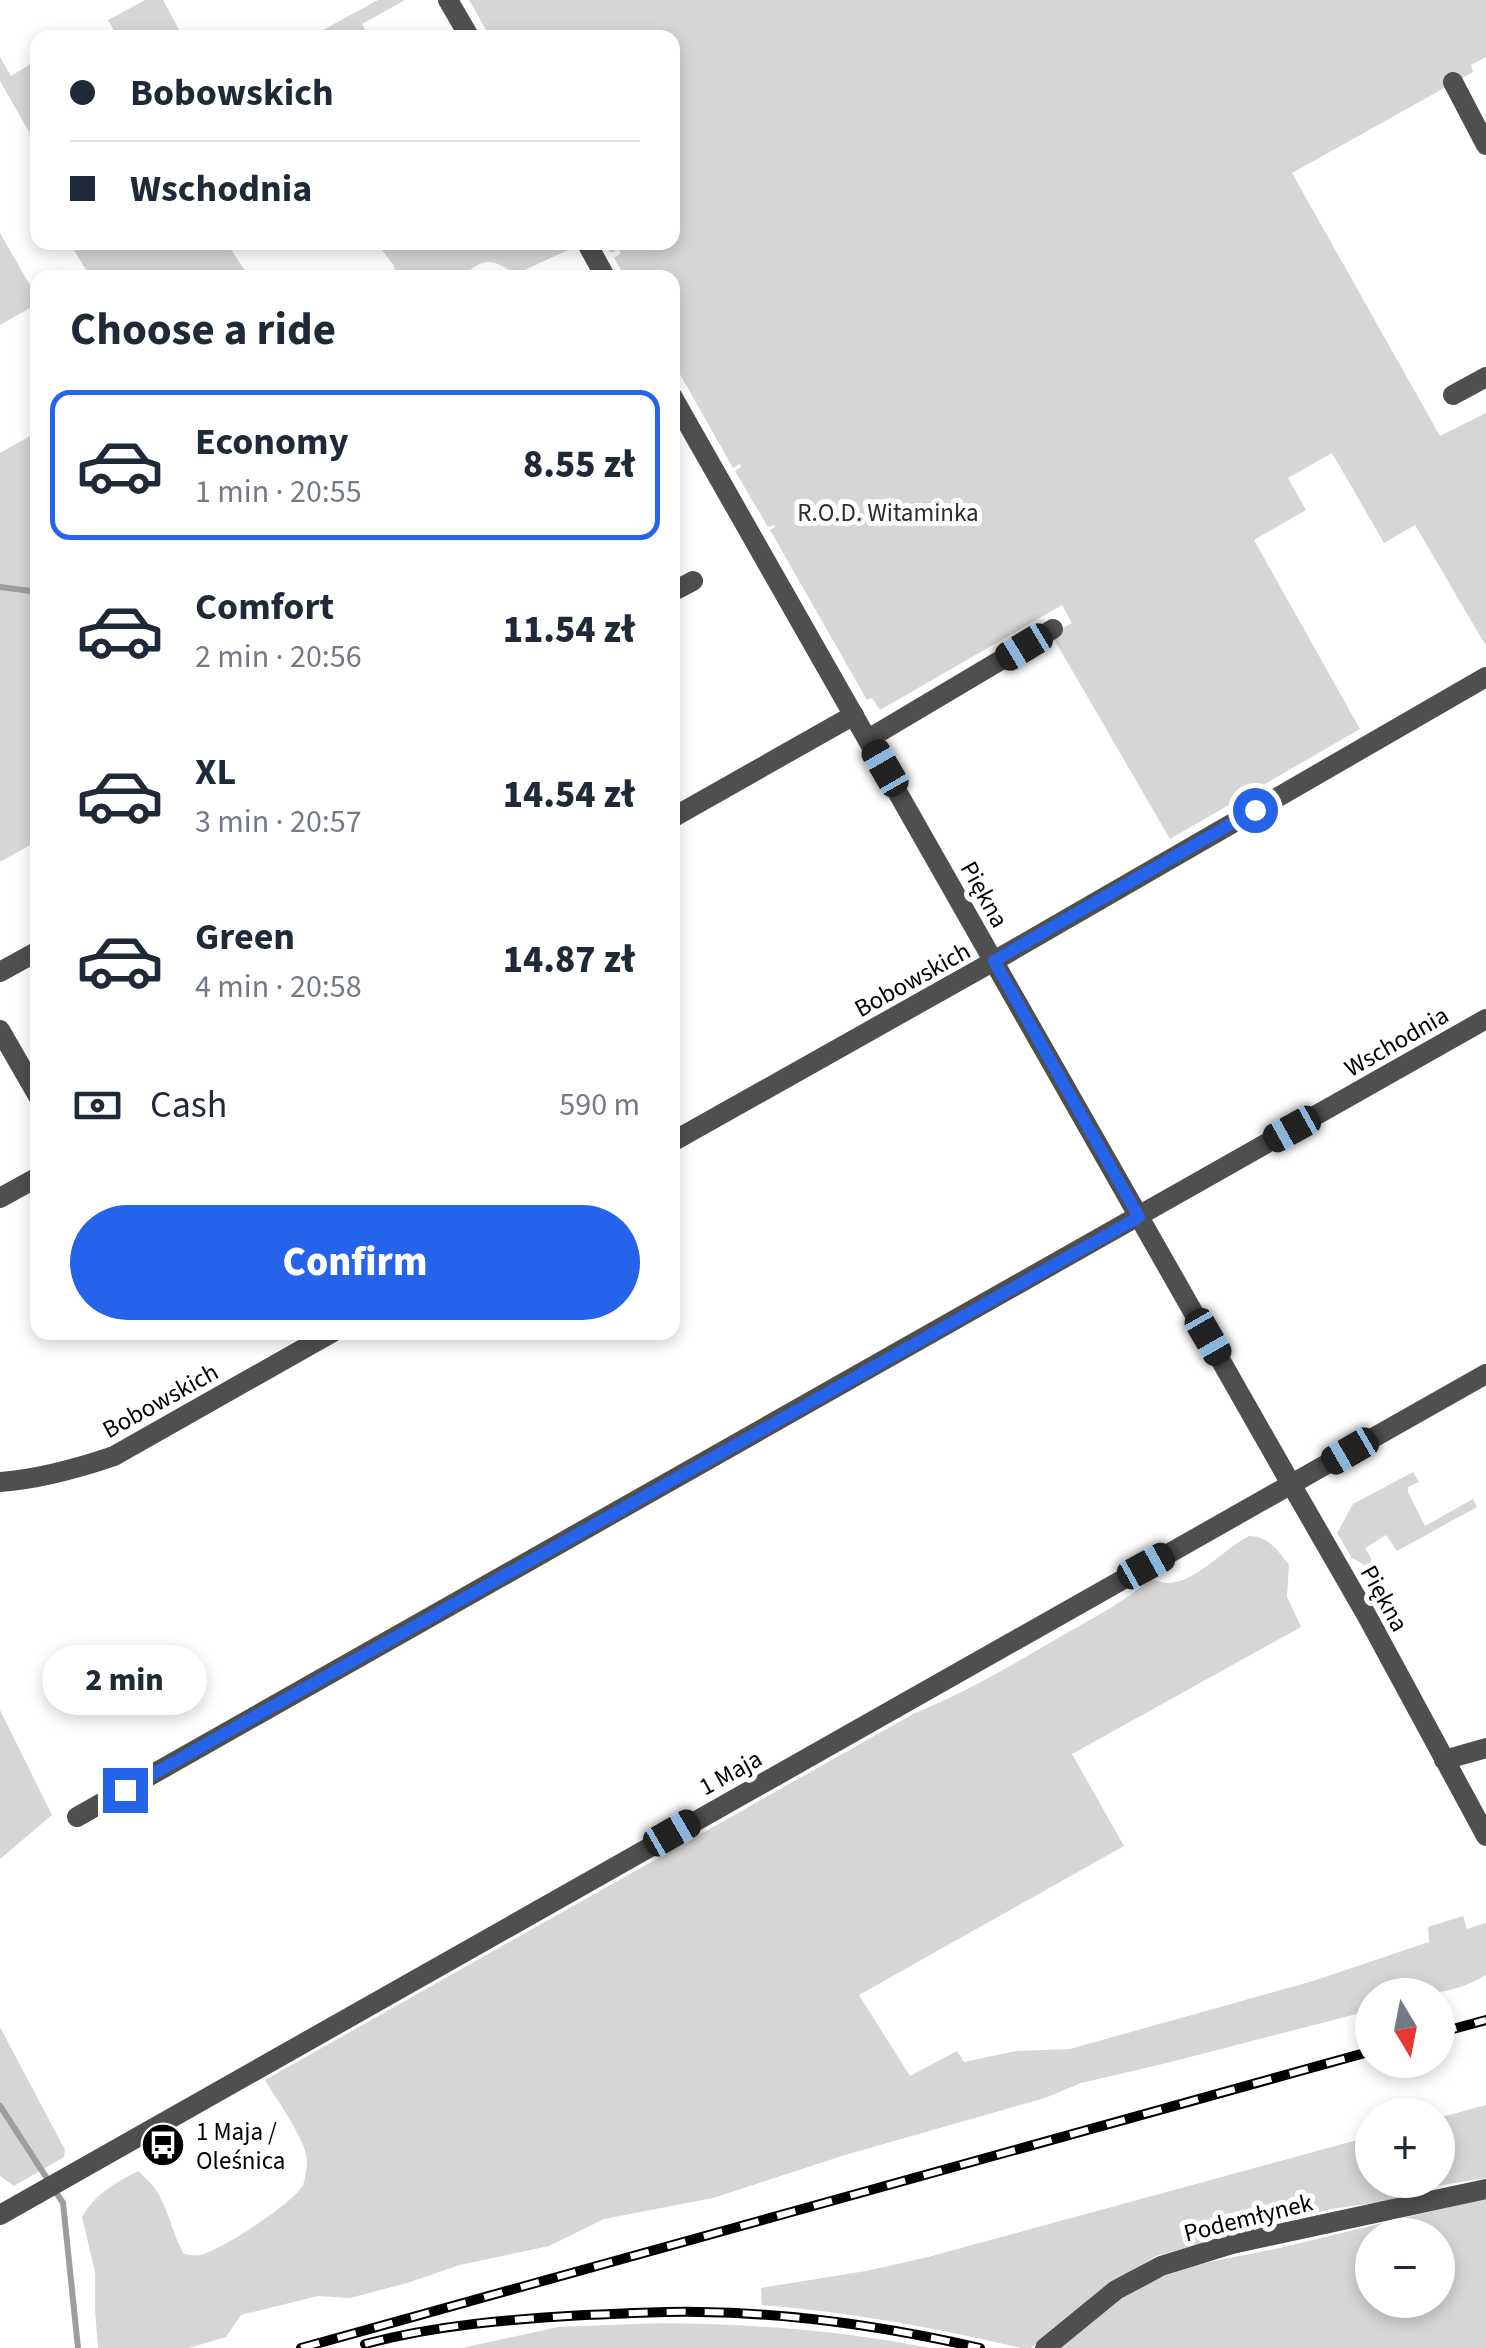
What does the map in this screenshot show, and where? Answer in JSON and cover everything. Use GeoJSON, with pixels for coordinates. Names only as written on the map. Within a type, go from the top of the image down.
{"type":"FeatureCollection","features":[{"type":"Feature","properties":{"kind":"street"},"geometry":{"type":"LineString","coordinates":[[448,0],[465,30]]}},
{"type":"Feature","properties":{"kind":"street"},"geometry":{"type":"LineString","coordinates":[[1453,82],[1486,145]]}},
{"type":"Feature","properties":{"kind":"street"},"geometry":{"type":"LineString","coordinates":[[1453,395],[1486,377]]}},
{"type":"Feature","properties":{"kind":"street","name":"Piękna"},"geometry":{"type":"LineString","coordinates":[[680,410],[1367,1616],[1486,1836]]}},
{"type":"Feature","properties":{"kind":"street"},"geometry":{"type":"LineString","coordinates":[[680,588],[693,581]]}},
{"type":"Feature","properties":{"kind":"street"},"geometry":{"type":"LineString","coordinates":[[868,739],[1053,629]]}},
{"type":"Feature","properties":{"kind":"street","name":"Bobowskich"},"geometry":{"type":"LineString","coordinates":[[680,1138],[1486,677]]}},
{"type":"Feature","properties":{"kind":"street"},"geometry":{"type":"LineString","coordinates":[[680,813],[854,715]]}},
{"type":"Feature","properties":{"kind":"street"},"geometry":{"type":"LineString","coordinates":[[0,972],[30,956]]}},
{"type":"Feature","properties":{"kind":"street","name":"Wschodnia"},"geometry":{"type":"LineString","coordinates":[[77,1817],[1486,1019]]}},
{"type":"Feature","properties":{"kind":"street"},"geometry":{"type":"LineString","coordinates":[[0,1030],[30,1082]]}},
{"type":"Feature","properties":{"kind":"street"},"geometry":{"type":"LineString","coordinates":[[0,1198],[30,1181]]}},
{"type":"Feature","properties":{"kind":"street","name":"Bobowskich"},"geometry":{"type":"LineString","coordinates":[[0,1482],[36,1479],[114,1456],[319,1340]]}},
{"type":"Feature","properties":{"kind":"street","name":"1 Maja"},"geometry":{"type":"LineString","coordinates":[[0,2215],[1486,1374]]}},
{"type":"Feature","properties":{"kind":"street"},"geometry":{"type":"LineString","coordinates":[[1444,1760],[1486,1748]]}},
{"type":"Feature","properties":{"kind":"street","name":"Podemłynek"},"geometry":{"type":"LineString","coordinates":[[1045,2348],[1116,2290],[1161,2266],[1232,2244],[1486,2188]]}},
{"type":"Feature","properties":{"kind":"green space"},"geometry":{"type":"Polygon","coordinates":[[[145,0],[163,0],[179,30],[114,30],[108,20],[145,0]]]}},
{"type":"Feature","properties":{"kind":"green space"},"geometry":{"type":"Polygon","coordinates":[[[378,0],[405,0],[362,24],[365,30],[323,30],[378,0]]]}},
{"type":"Feature","properties":{"kind":"green space","name":"R.O.D. Witaminka"},"geometry":{"type":"Polygon","coordinates":[[[469,0],[1486,0],[1486,57],[1471,65],[1473,72],[1292,173],[1440,436],[1486,413],[1486,646],[1415,525],[1384,543],[1332,453],[1288,478],[1306,510],[1254,540],[1360,729],[1170,839],[1051,634],[1072,623],[1062,605],[880,710],[872,698],[867,700],[770,530],[774,525],[768,527],[735,471],[740,464],[733,468],[680,374],[680,270],[621,270],[614,258],[621,253],[619,250],[680,250],[680,30],[486,30],[469,0]]]}},
{"type":"Feature","properties":{"kind":"green space"},"geometry":{"type":"Polygon","coordinates":[[[0,57],[11,76],[30,64],[30,134],[0,81],[0,57]]]}},
{"type":"Feature","properties":{"kind":"green space"},"geometry":{"type":"Polygon","coordinates":[[[0,233],[30,285],[30,308],[0,325],[0,233]]]}},
{"type":"Feature","properties":{"kind":"green space"},"geometry":{"type":"Polygon","coordinates":[[[74,250],[232,250],[244,270],[86,270],[74,250]]]}},
{"type":"Feature","properties":{"kind":"green space"},"geometry":{"type":"Polygon","coordinates":[[[382,250],[568,250],[525,270],[509,270],[488,262],[472,270],[395,270],[382,250]]]}},
{"type":"Feature","properties":{"kind":"green space"},"geometry":{"type":"Polygon","coordinates":[[[30,436],[30,845],[0,862],[0,453],[30,436]]]}},
{"type":"Feature","properties":{"kind":"green space"},"geometry":{"type":"Polygon","coordinates":[[[1413,1472],[1419,1482],[1408,1487],[1408,1492],[1425,1526],[1473,1499],[1477,1507],[1397,1551],[1386,1535],[1365,1548],[1372,1565],[1366,1569],[1352,1558],[1337,1533],[1353,1504],[1413,1472]]]}},
{"type":"Feature","properties":{"kind":"green space"},"geometry":{"type":"Polygon","coordinates":[[[1249,1536],[1267,1541],[1289,1565],[1287,1597],[1301,1627],[1072,1754],[1124,1846],[859,1995],[910,2076],[957,2051],[964,2062],[1016,2051],[1070,2049],[1313,1981],[1429,1942],[1428,1927],[1463,1916],[1467,1929],[1486,1923],[1486,1975],[1455,1988],[1455,1978],[1355,1978],[1355,2014],[1081,2083],[1045,2098],[845,2155],[713,2198],[604,2219],[549,2246],[460,2265],[350,2298],[318,2296],[241,2315],[226,2337],[189,2348],[98,2348],[95,2272],[82,2217],[106,2190],[138,2171],[160,2198],[184,2254],[200,2255],[223,2245],[286,2203],[303,2185],[306,2154],[265,2080],[913,1714],[1009,1666],[1110,1608],[1151,1579],[1168,1583],[1189,1577],[1249,1536]]]}},
{"type":"Feature","properties":{"kind":"green space"},"geometry":{"type":"Polygon","coordinates":[[[0,1710],[52,1815],[0,1859],[0,1710]]]}},
{"type":"Feature","properties":{"kind":"green space"},"geometry":{"type":"Polygon","coordinates":[[[0,2027],[65,2150],[64,2157],[14,2186],[0,2176],[0,2027]]]}},
{"type":"Feature","properties":{"kind":"green space"},"geometry":{"type":"Polygon","coordinates":[[[1486,2105],[1486,2178],[1455,2183],[1455,2113],[1486,2105]]]}},
{"type":"Feature","properties":{"kind":"green space"},"geometry":{"type":"Polygon","coordinates":[[[1355,2141],[1355,2198],[1396,2198],[1331,2209],[1156,2256],[1103,2288],[1031,2348],[860,2316],[762,2305],[761,2288],[928,2257],[1355,2141]]]}},
{"type":"Feature","properties":{"kind":"green space"},"geometry":{"type":"Polygon","coordinates":[[[1486,2198],[1486,2348],[1060,2348],[1137,2286],[1194,2265],[1355,2230],[1355,2318],[1455,2318],[1455,2218],[1404,2218],[1486,2198]]]}},
{"type":"Feature","properties":{"kind":"green space"},"geometry":{"type":"Polygon","coordinates":[[[662,2323],[796,2329],[930,2348],[462,2348],[558,2327],[662,2323]]]}},
{"type":"Feature","properties":{"kind":"waterway"},"geometry":{"type":"LineString","coordinates":[[0,587],[30,591]]}},
{"type":"Feature","properties":{"kind":"waterway"},"geometry":{"type":"LineString","coordinates":[[0,2106],[63,2203],[78,2348]]}},
{"type":"Feature","properties":{"kind":"railway"},"geometry":{"type":"LineString","coordinates":[[1455,2028],[1486,2020]]}},
{"type":"Feature","properties":{"kind":"railway"},"geometry":{"type":"LineString","coordinates":[[301,2348],[1355,2056]]}},
{"type":"Feature","properties":{"kind":"railway"},"geometry":{"type":"LineString","coordinates":[[365,2344],[502,2321],[685,2312],[841,2322],[980,2348]]}},
{"type":"Feature","properties":{"kind":"place","name":"1 Maja / Oleśnica"},"geometry":{"type":"Point","coordinates":[163,2145]}},
{"type":"Feature","properties":{"kind":"route"},"geometry":{"type":"LineString","coordinates":[[125,1790],[1139,1217],[994,961],[1255,810]]}}]}
